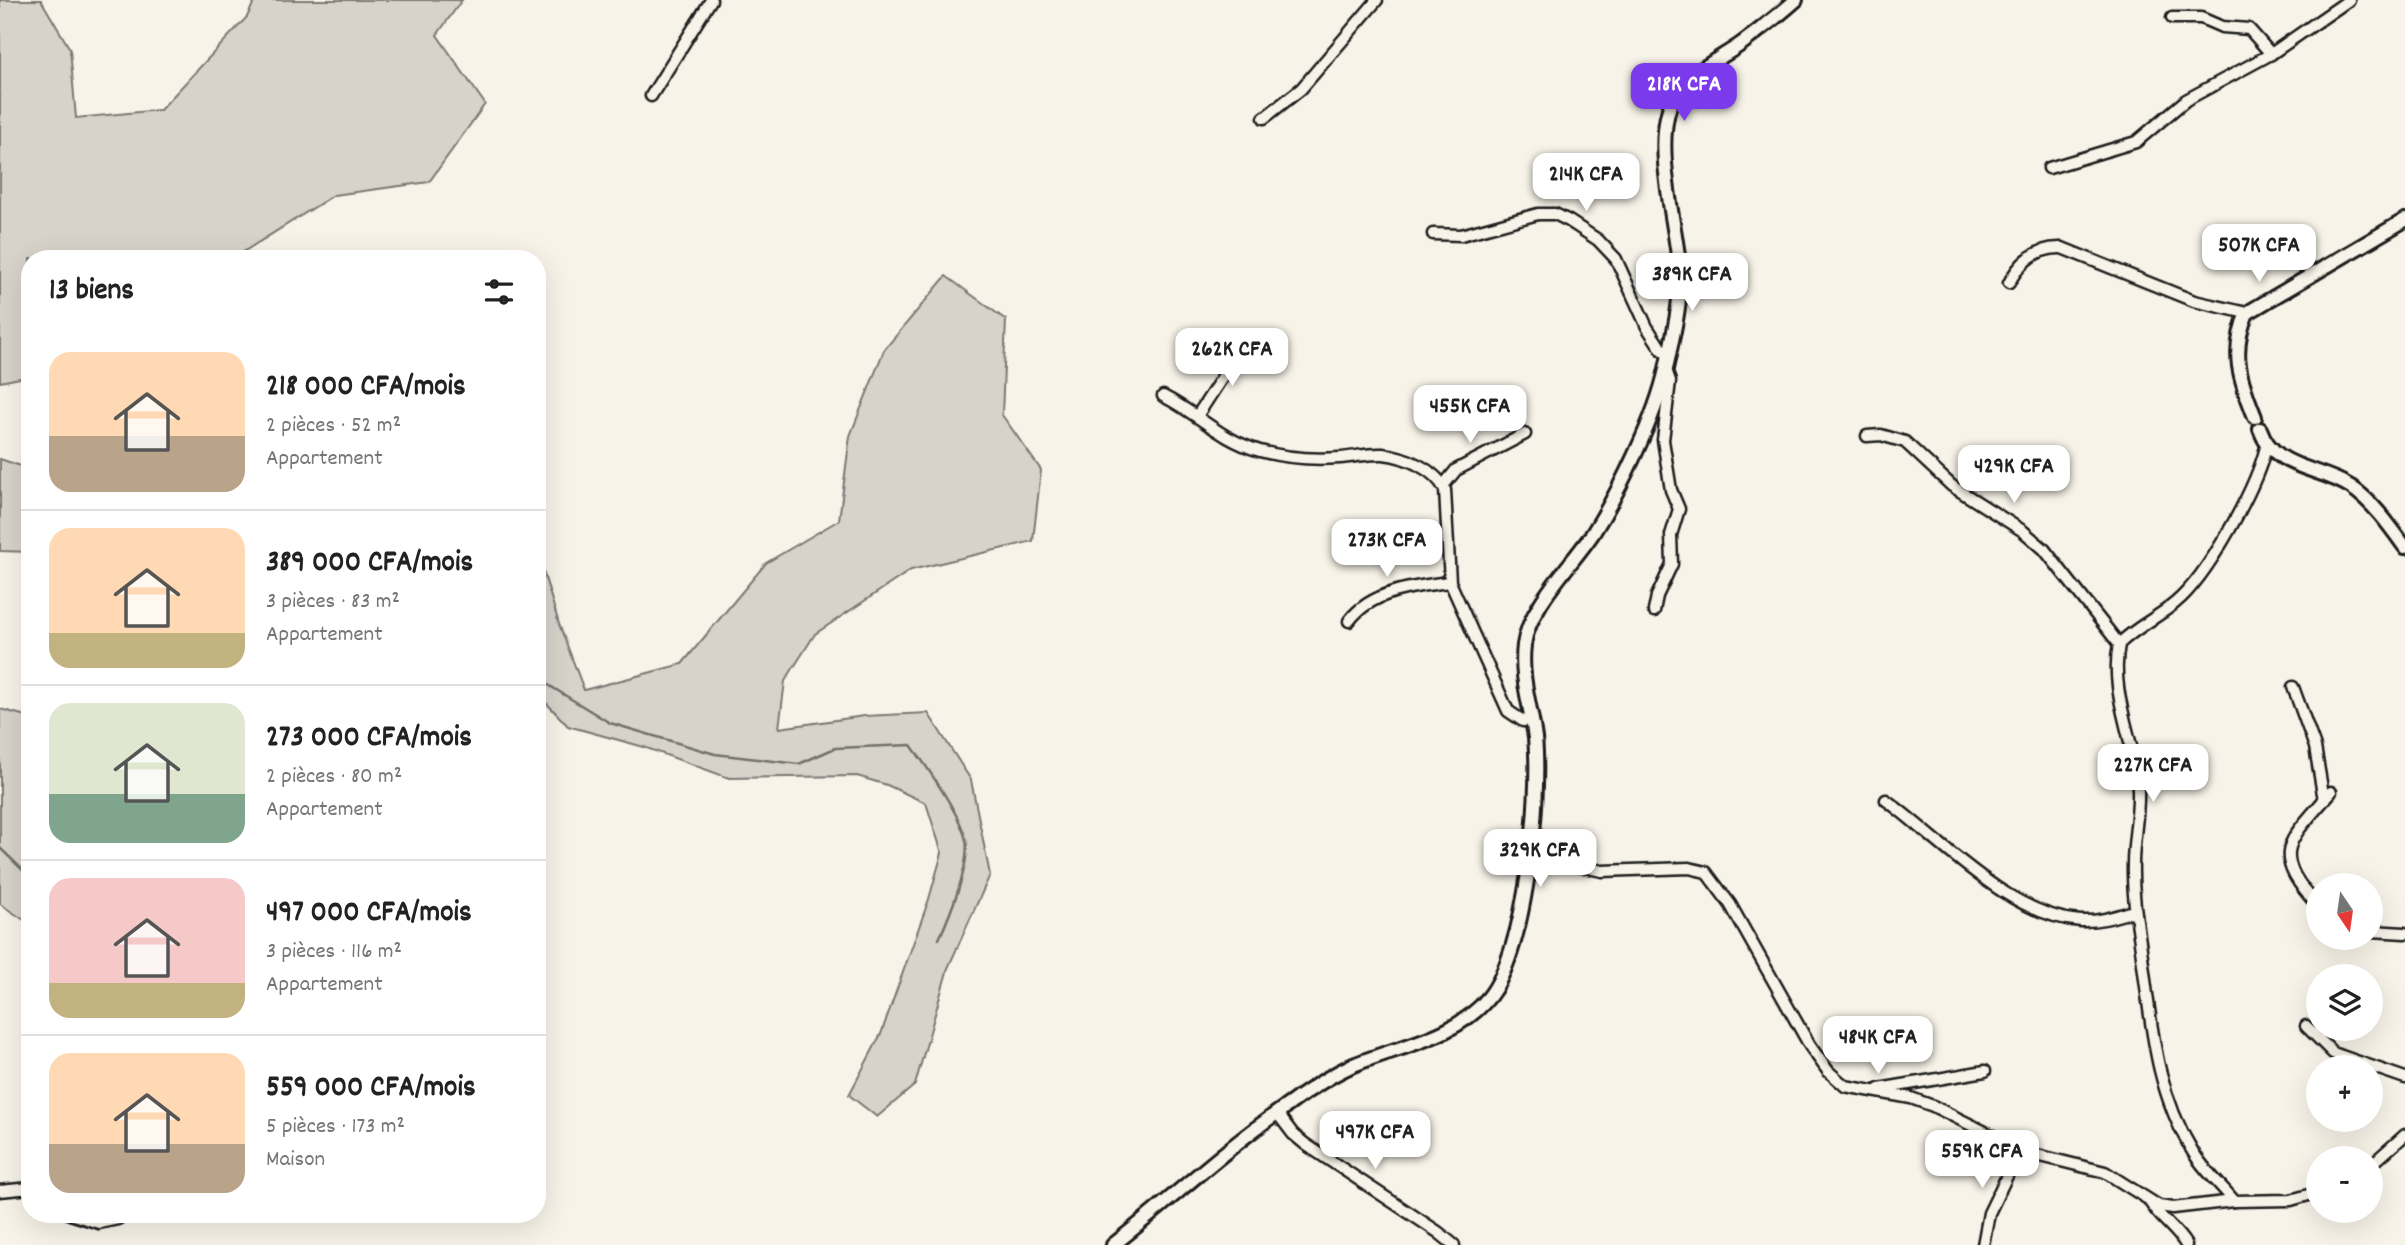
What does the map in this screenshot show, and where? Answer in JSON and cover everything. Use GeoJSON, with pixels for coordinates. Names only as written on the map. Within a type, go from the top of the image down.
{"type":"FeatureCollection","features":[{"type":"Feature","properties":{"kind":"street"},"geometry":{"type":"LineString","coordinates":[[650,96],[711,0]]}},
{"type":"Feature","properties":{"kind":"street"},"geometry":{"type":"LineString","coordinates":[[1264,118],[1301,89],[1377,0]]}},
{"type":"Feature","properties":{"kind":"street"},"geometry":{"type":"LineString","coordinates":[[1113,1245],[1277,1112],[1344,1069],[1461,1023],[1489,998],[1507,966],[1530,855],[1536,797],[1532,720],[1524,678],[1527,628],[1537,609],[1595,529],[1639,443],[1666,370],[1680,274],[1668,190],[1666,135],[1674,97],[1687,81],[1796,0]]}},
{"type":"Feature","properties":{"kind":"street"},"geometry":{"type":"LineString","coordinates":[[2049,168],[2137,142],[2186,100],[2271,54],[2349,0]]}},
{"type":"Feature","properties":{"kind":"street"},"geometry":{"type":"LineString","coordinates":[[2172,19],[2201,18],[2222,27],[2249,29],[2271,54]]}},
{"type":"Feature","properties":{"kind":"street"},"geometry":{"type":"LineString","coordinates":[[1433,234],[1461,235],[1538,214],[1555,215],[1569,221],[1598,240],[1616,259],[1647,327],[1662,350],[1669,347]]}},
{"type":"Feature","properties":{"kind":"street"},"geometry":{"type":"LineString","coordinates":[[2405,220],[2247,313],[2239,334],[2236,359],[2266,447],[2274,455],[2350,487],[2367,500],[2405,547]]}},
{"type":"Feature","properties":{"kind":"street"},"geometry":{"type":"LineString","coordinates":[[2009,283],[2016,269],[2028,257],[2041,251],[2062,248],[2194,302],[2247,313]]}},
{"type":"Feature","properties":{"kind":"street"},"geometry":{"type":"LineString","coordinates":[[1196,416],[1244,344]]}},
{"type":"Feature","properties":{"kind":"street"},"geometry":{"type":"LineString","coordinates":[[1654,611],[1657,596],[1672,564],[1671,535],[1679,509],[1671,490],[1663,440],[1670,381],[1666,370]]}},
{"type":"Feature","properties":{"kind":"street"},"geometry":{"type":"LineString","coordinates":[[1163,396],[1230,441],[1262,452],[1299,458],[1382,454],[1410,462],[1430,473],[1443,486],[1450,582],[1500,699],[1515,716],[1532,720]]}},
{"type":"Feature","properties":{"kind":"street"},"geometry":{"type":"LineString","coordinates":[[1443,486],[1456,470],[1525,434]]}},
{"type":"Feature","properties":{"kind":"street"},"geometry":{"type":"LineString","coordinates":[[1867,436],[1881,435],[1905,442],[1952,486],[2023,531],[2044,549],[2119,644],[2116,677],[2118,698],[2138,791],[2133,861],[2134,911],[2155,1061],[2168,1103],[2194,1153],[2234,1201]]}},
{"type":"Feature","properties":{"kind":"street"},"geometry":{"type":"LineString","coordinates":[[2119,644],[2144,623],[2174,604],[2193,586],[2248,492],[2266,447]]}},
{"type":"Feature","properties":{"kind":"street"},"geometry":{"type":"LineString","coordinates":[[1349,621],[1358,608],[1376,598],[1450,582]]}},
{"type":"Feature","properties":{"kind":"street"},"geometry":{"type":"LineString","coordinates":[[2293,687],[2315,747],[2328,796],[2288,848],[2287,860],[2292,874],[2306,891]]}},
{"type":"Feature","properties":{"kind":"street"},"geometry":{"type":"LineString","coordinates":[[1885,800],[1942,843],[1986,881],[2026,905],[2081,921],[2100,920],[2134,911]]}},
{"type":"Feature","properties":{"kind":"street"},"geometry":{"type":"LineString","coordinates":[[1530,855],[1602,871],[1689,868],[1706,872],[1730,904],[1793,1018],[1828,1071],[1845,1086],[1911,1098],[1933,1106],[2020,1149],[2105,1172],[2150,1202],[2173,1208],[2234,1201],[2291,1200],[2306,1196]]}},
{"type":"Feature","properties":{"kind":"street"},"geometry":{"type":"LineString","coordinates":[[2384,931],[2405,933]]}},
{"type":"Feature","properties":{"kind":"street"},"geometry":{"type":"LineString","coordinates":[[2321,1041],[2333,1053],[2405,1078]]}},
{"type":"Feature","properties":{"kind":"street"},"geometry":{"type":"LineString","coordinates":[[1868,1091],[1985,1071]]}},
{"type":"Feature","properties":{"kind":"street"},"geometry":{"type":"LineString","coordinates":[[1277,1112],[1293,1134],[1305,1144],[1438,1231],[1454,1245]]}},
{"type":"Feature","properties":{"kind":"street"},"geometry":{"type":"LineString","coordinates":[[2383,1154],[2405,1135]]}},
{"type":"Feature","properties":{"kind":"street"},"geometry":{"type":"LineString","coordinates":[[1983,1245],[1989,1213],[2020,1149]]}},
{"type":"Feature","properties":{"kind":"street"},"geometry":{"type":"LineString","coordinates":[[0,1191],[21,1189]]}},
{"type":"Feature","properties":{"kind":"street"},"geometry":{"type":"LineString","coordinates":[[2150,1202],[2161,1221],[2175,1230],[2186,1245]]}},
{"type":"Feature","properties":{"kind":"shaded area"},"geometry":{"type":"Polygon","coordinates":[[[0,0],[41,0],[70,49],[76,118],[160,110],[247,17],[255,0],[462,0],[437,35],[485,104],[429,182],[334,195],[246,250],[21,250],[21,378],[0,382],[0,0]]]}},
{"type":"Feature","properties":{"kind":"shaded area"},"geometry":{"type":"Polygon","coordinates":[[[946,276],[1006,320],[1002,415],[1041,470],[1033,541],[911,570],[815,634],[785,681],[779,728],[864,716],[928,713],[971,780],[990,875],[948,968],[915,1085],[877,1117],[849,1095],[881,1034],[929,899],[942,853],[926,803],[887,785],[857,776],[729,778],[644,747],[568,726],[546,703],[546,581],[584,690],[682,664],[766,563],[839,520],[850,436],[884,350],[946,276]]]}},
{"type":"Feature","properties":{"kind":"shaded area"},"geometry":{"type":"Polygon","coordinates":[[[0,459],[21,466],[21,552],[0,551],[0,459]]]}},
{"type":"Feature","properties":{"kind":"shaded area"},"geometry":{"type":"Polygon","coordinates":[[[0,709],[21,715],[21,918],[0,904],[0,709]]]}},
{"type":"Feature","properties":{"kind":"waterway"},"geometry":{"type":"LineString","coordinates":[[546,684],[610,723],[715,754],[799,764],[835,748],[911,745],[950,804],[966,840],[962,876],[939,939]]}},
{"type":"Feature","properties":{"kind":"waterway"},"geometry":{"type":"LineString","coordinates":[[0,848],[21,868]]}}]}
